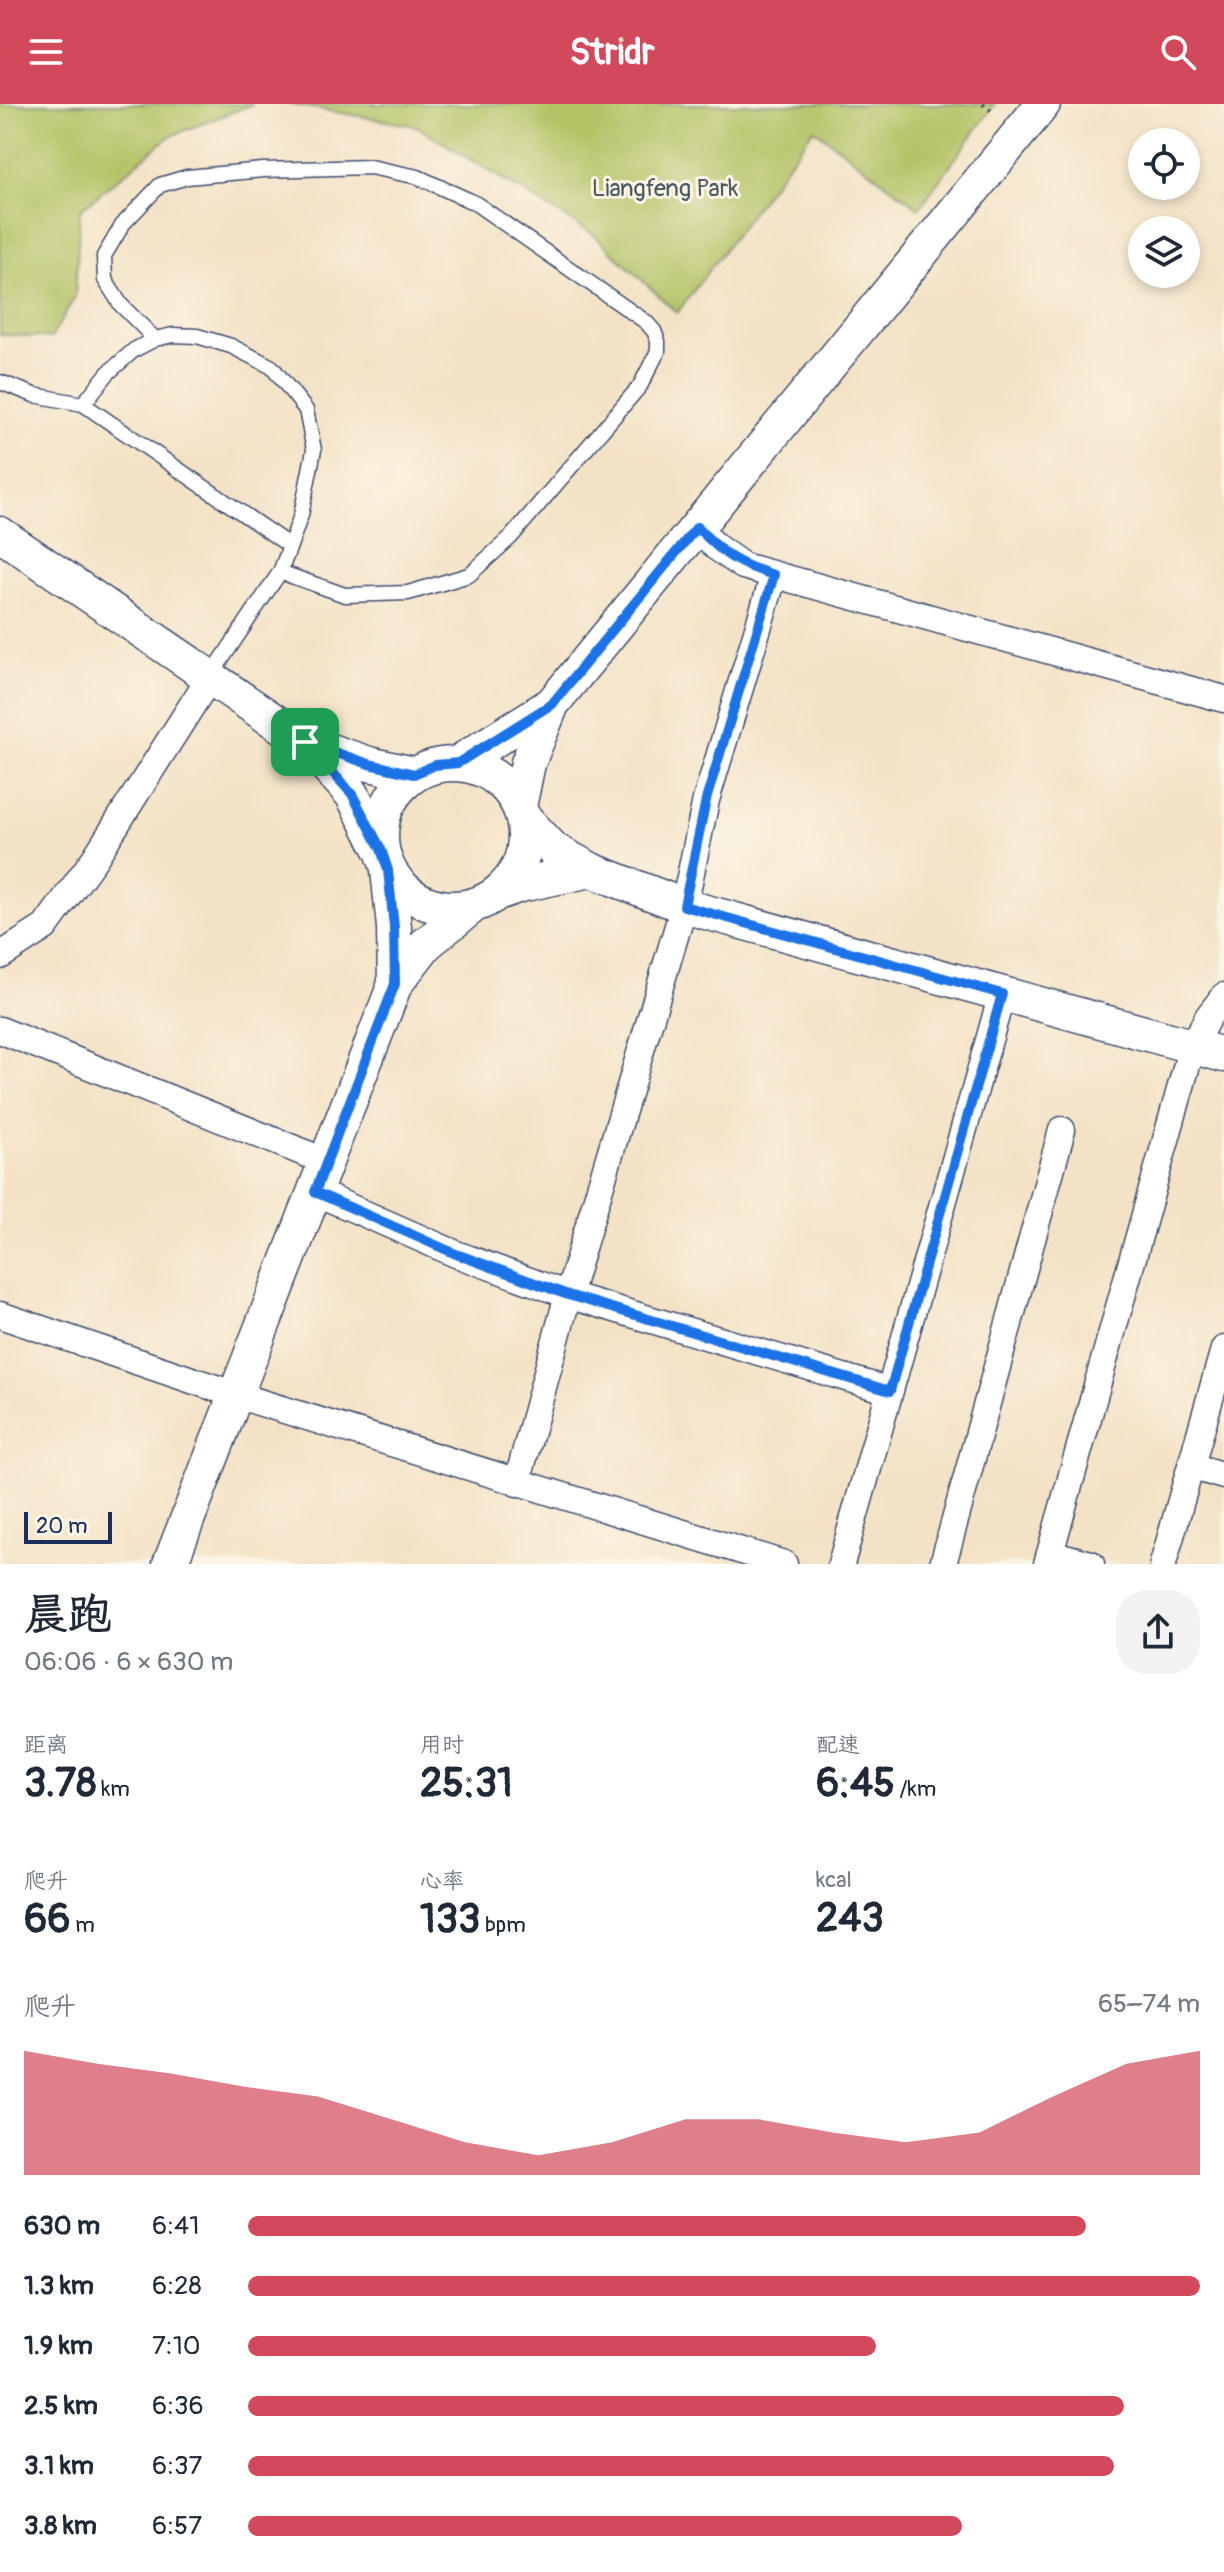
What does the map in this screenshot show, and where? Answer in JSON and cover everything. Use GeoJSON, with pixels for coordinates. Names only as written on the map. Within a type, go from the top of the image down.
{"type":"FeatureCollection","features":[{"type":"Feature","properties":{"kind":"street"},"geometry":{"type":"LineString","coordinates":[[1043,104],[552,704],[528,763],[521,812],[554,850],[591,870],[684,906],[1208,1051]]}},
{"type":"Feature","properties":{"kind":"street"},"geometry":{"type":"LineString","coordinates":[[697,527],[716,547],[743,566],[1224,699]]}},
{"type":"Feature","properties":{"kind":"street"},"geometry":{"type":"LineString","coordinates":[[0,534],[305,742],[352,794],[401,888],[419,900],[439,907],[461,908],[520,885],[591,870]]}},
{"type":"Feature","properties":{"kind":"street"},"geometry":{"type":"LineString","coordinates":[[517,1483],[568,1295],[684,906],[706,800],[774,575]]}},
{"type":"Feature","properties":{"kind":"street"},"geometry":{"type":"LineString","coordinates":[[0,956],[45,927],[95,858],[210,677]]}},
{"type":"Feature","properties":{"kind":"street"},"geometry":{"type":"LineString","coordinates":[[458,763],[552,704]]}},
{"type":"Feature","properties":{"kind":"street"},"geometry":{"type":"LineString","coordinates":[[305,742],[369,764],[414,774]]}},
{"type":"Feature","properties":{"kind":"street"},"geometry":{"type":"LineString","coordinates":[[170,1564],[395,984],[426,944],[504,888],[518,867],[526,843],[521,812],[515,797],[500,779],[480,768],[458,763],[435,765],[414,774],[398,788],[386,806],[381,827],[394,927],[395,984]]}},
{"type":"Feature","properties":{"kind":"street"},"geometry":{"type":"LineString","coordinates":[[841,1564],[1002,994]]}},
{"type":"Feature","properties":{"kind":"street"},"geometry":{"type":"LineString","coordinates":[[1091,1564],[1048,1559],[1208,1051],[1208,1017],[1224,996]]}},
{"type":"Feature","properties":{"kind":"street"},"geometry":{"type":"LineString","coordinates":[[0,1030],[321,1177],[456,1254],[568,1295],[890,1391]]}},
{"type":"Feature","properties":{"kind":"street"},"geometry":{"type":"LineString","coordinates":[[943,1564],[1062,1130]]}},
{"type":"Feature","properties":{"kind":"street"},"geometry":{"type":"LineString","coordinates":[[0,1315],[236,1395],[784,1564]]}},
{"type":"Feature","properties":{"kind":"street"},"geometry":{"type":"LineString","coordinates":[[1163,1564],[1224,1349]]}},
{"type":"Feature","properties":{"kind":"street"},"geometry":{"type":"LineString","coordinates":[[1191,1466],[1224,1476]]}},
{"type":"Feature","properties":{"kind":"lane"},"geometry":{"type":"LineString","coordinates":[[155,339],[121,305],[105,280],[104,256],[123,224],[160,185],[187,177],[263,170],[370,167],[418,177],[475,203],[646,322],[654,331],[658,351],[640,386],[511,537],[469,575],[408,593],[345,595],[280,572]]}},
{"type":"Feature","properties":{"kind":"lane"},"geometry":{"type":"LineString","coordinates":[[83,404],[108,373],[134,350],[155,339],[173,335],[197,336],[231,346],[272,367],[306,410],[314,450],[301,515],[290,546],[280,572],[210,677]]}},
{"type":"Feature","properties":{"kind":"lane"},"geometry":{"type":"LineString","coordinates":[[0,382],[34,395],[83,404],[290,546]]}},
{"type":"Feature","properties":{"kind":"green space"},"geometry":{"type":"Polygon","coordinates":[[[0,104],[253,104],[170,136],[80,210],[75,297],[51,338],[0,334],[0,104]]]}},
{"type":"Feature","properties":{"kind":"green space","name":"Liangfeng Park"},"geometry":{"type":"Polygon","coordinates":[[[289,104],[995,104],[919,208],[814,129],[677,313],[594,235],[416,126],[289,104]]]}},
{"type":"Feature","properties":{"kind":"route"},"geometry":{"type":"LineString","coordinates":[[697,527],[716,547],[743,566],[774,575],[706,800],[684,906],[1002,994],[890,1391],[568,1295],[456,1254],[315,1192],[395,984],[394,927],[388,870],[381,849],[352,794],[305,742],[369,764],[414,774],[435,765],[458,763],[552,704],[697,527]]}}]}
